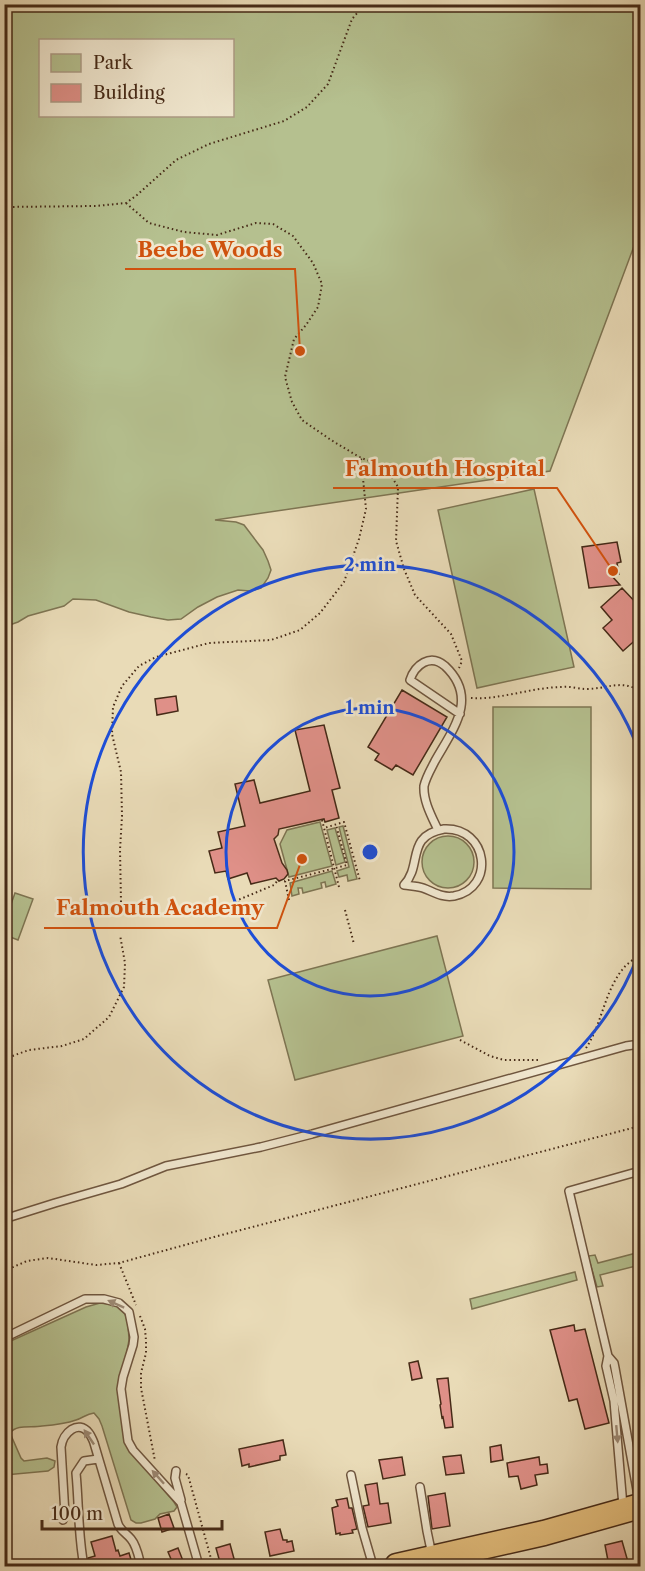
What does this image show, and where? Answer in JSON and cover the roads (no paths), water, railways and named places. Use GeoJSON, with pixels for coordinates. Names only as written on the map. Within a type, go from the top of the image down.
{"type":"FeatureCollection","features":[{"type":"Feature","properties":{"kind":"highway"},"geometry":{"type":"LineString","coordinates":[[397,1566],[544,1533],[634,1508]]}},
{"type":"Feature","properties":{"kind":"lane"},"geometry":{"type":"LineString","coordinates":[[438,830],[425,800],[426,777],[460,714],[462,697],[455,679],[441,663],[433,660],[417,666],[410,680],[460,714]]}},
{"type":"Feature","properties":{"kind":"lane"},"geometry":{"type":"LineString","coordinates":[[451,829],[464,832],[474,841],[480,852],[482,865],[478,878],[462,894],[443,896],[434,894],[425,888],[404,885],[410,879],[418,846],[430,834],[438,830],[451,829]]}},
{"type":"Feature","properties":{"kind":"lane"},"geometry":{"type":"LineString","coordinates":[[4,1219],[121,1184],[166,1166],[250,1150],[579,1058],[640,1044]]}},
{"type":"Feature","properties":{"kind":"lane"},"geometry":{"type":"LineString","coordinates":[[634,1508],[606,1366],[608,1356],[569,1191],[640,1171]]}},
{"type":"Feature","properties":{"kind":"lane"},"geometry":{"type":"LineString","coordinates":[[4,1338],[85,1299],[119,1302],[129,1312],[134,1337],[121,1389],[128,1441],[133,1450],[181,1503]]}},
{"type":"Feature","properties":{"kind":"lane"},"geometry":{"type":"LineString","coordinates":[[608,1356],[615,1368],[634,1508]]}},
{"type":"Feature","properties":{"kind":"lane"},"geometry":{"type":"LineString","coordinates":[[63,1520],[65,1515],[62,1440],[67,1432],[75,1427],[83,1428],[90,1434],[120,1529],[133,1542],[141,1566]]}},
{"type":"Feature","properties":{"kind":"lane"},"geometry":{"type":"LineString","coordinates":[[84,1566],[80,1548],[76,1473],[84,1461],[99,1459]]}},
{"type":"Feature","properties":{"kind":"lane"},"geometry":{"type":"LineString","coordinates":[[176,1471],[181,1503],[199,1566]]}},
{"type":"Feature","properties":{"kind":"lane"},"geometry":{"type":"LineString","coordinates":[[351,1475],[373,1566]]}},
{"type":"Feature","properties":{"kind":"lane"},"geometry":{"type":"LineString","coordinates":[[420,1487],[433,1558]]}},
{"type":"Feature","properties":{"kind":"place","name":"Beebe Woods"},"geometry":{"type":"Point","coordinates":[300,351]}},
{"type":"Feature","properties":{"kind":"place","name":"Falmouth Hospital"},"geometry":{"type":"Point","coordinates":[613,571]}},
{"type":"Feature","properties":{"kind":"place","name":"Falmouth Academy"},"geometry":{"type":"Point","coordinates":[302,859]}}]}
